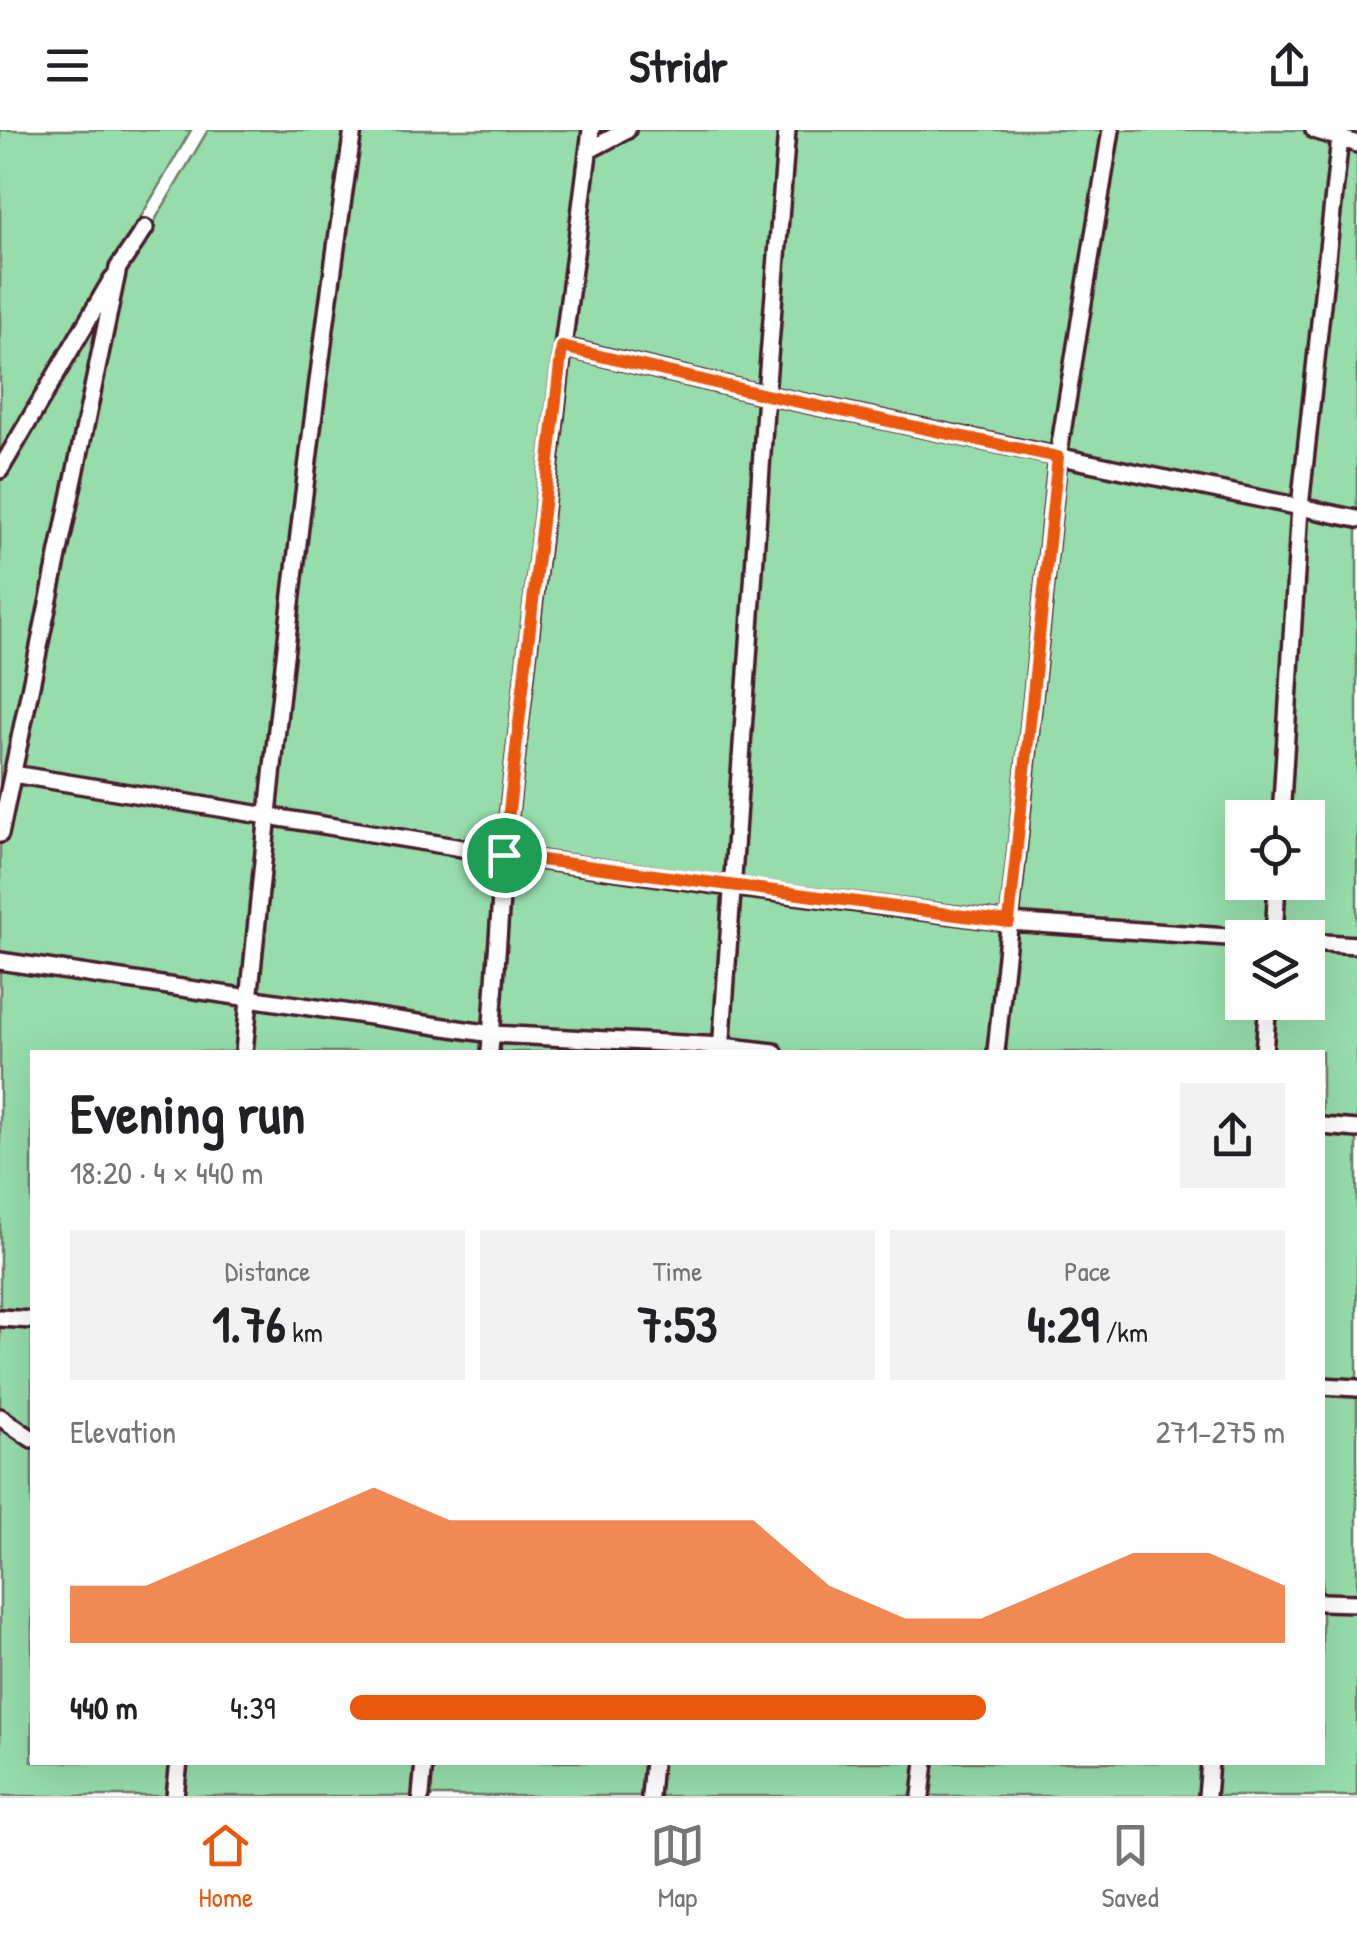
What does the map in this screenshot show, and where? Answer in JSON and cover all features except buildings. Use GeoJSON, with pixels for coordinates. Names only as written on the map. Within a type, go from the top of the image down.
{"type":"FeatureCollection","features":[{"type":"Feature","properties":{"kind":"lane"},"geometry":{"type":"LineString","coordinates":[[244,1050],[267,816],[331,279],[354,130]]}},
{"type":"Feature","properties":{"kind":"lane"},"geometry":{"type":"LineString","coordinates":[[490,1050],[504,855],[591,130]]}},
{"type":"Feature","properties":{"kind":"lane"},"geometry":{"type":"LineString","coordinates":[[588,150],[627,130]]}},
{"type":"Feature","properties":{"kind":"lane"},"geometry":{"type":"LineString","coordinates":[[0,962],[492,1034],[721,1049],[787,130]]}},
{"type":"Feature","properties":{"kind":"lane"},"geometry":{"type":"LineString","coordinates":[[996,1050],[1058,457],[1110,130]]}},
{"type":"Feature","properties":{"kind":"lane"},"geometry":{"type":"LineString","coordinates":[[1314,130],[1357,144]]}},
{"type":"Feature","properties":{"kind":"lane"},"geometry":{"type":"LineString","coordinates":[[1282,800],[1300,506],[1340,138]]}},
{"type":"Feature","properties":{"kind":"lane"},"geometry":{"type":"LineString","coordinates":[[0,470],[145,228]]}},
{"type":"Feature","properties":{"kind":"lane"},"geometry":{"type":"LineString","coordinates":[[0,834],[118,268]]}},
{"type":"Feature","properties":{"kind":"lane"},"geometry":{"type":"LineString","coordinates":[[562,347],[766,395],[1357,519]]}},
{"type":"Feature","properties":{"kind":"lane"},"geometry":{"type":"LineString","coordinates":[[13,774],[504,855],[732,887],[1009,922],[1225,937]]}},
{"type":"Feature","properties":{"kind":"lane"},"geometry":{"type":"LineString","coordinates":[[1325,943],[1357,945]]}},
{"type":"Feature","properties":{"kind":"lane"},"geometry":{"type":"LineString","coordinates":[[1264,1050],[1267,1020]]}},
{"type":"Feature","properties":{"kind":"lane"},"geometry":{"type":"LineString","coordinates":[[1325,1126],[1357,1129]]}},
{"type":"Feature","properties":{"kind":"lane"},"geometry":{"type":"LineString","coordinates":[[0,1318],[30,1320]]}},
{"type":"Feature","properties":{"kind":"lane"},"geometry":{"type":"LineString","coordinates":[[1325,1386],[1357,1388]]}},
{"type":"Feature","properties":{"kind":"lane"},"geometry":{"type":"LineString","coordinates":[[0,1416],[30,1438]]}},
{"type":"Feature","properties":{"kind":"lane"},"geometry":{"type":"LineString","coordinates":[[1325,1602],[1357,1604]]}},
{"type":"Feature","properties":{"kind":"lane"},"geometry":{"type":"LineString","coordinates":[[176,1796],[179,1765]]}},
{"type":"Feature","properties":{"kind":"lane"},"geometry":{"type":"LineString","coordinates":[[421,1796],[424,1765]]}},
{"type":"Feature","properties":{"kind":"lane"},"geometry":{"type":"LineString","coordinates":[[650,1796],[653,1765]]}},
{"type":"Feature","properties":{"kind":"lane"},"geometry":{"type":"LineString","coordinates":[[922,1796],[925,1765]]}},
{"type":"Feature","properties":{"kind":"lane"},"geometry":{"type":"LineString","coordinates":[[1207,1796],[1210,1765]]}},
{"type":"Feature","properties":{"kind":"green space"},"geometry":{"type":"Polygon","coordinates":[[[0,130],[191,130],[0,461],[0,130]]]}},
{"type":"Feature","properties":{"kind":"green space"},"geometry":{"type":"Polygon","coordinates":[[[208,130],[1315,130],[1357,144],[1357,1796],[0,1796],[0,471],[7,472],[208,130]]]}},
{"type":"Feature","properties":{"kind":"route"},"geometry":{"type":"LineString","coordinates":[[562,347],[1058,457],[1009,922],[504,855],[562,347]]}}]}
